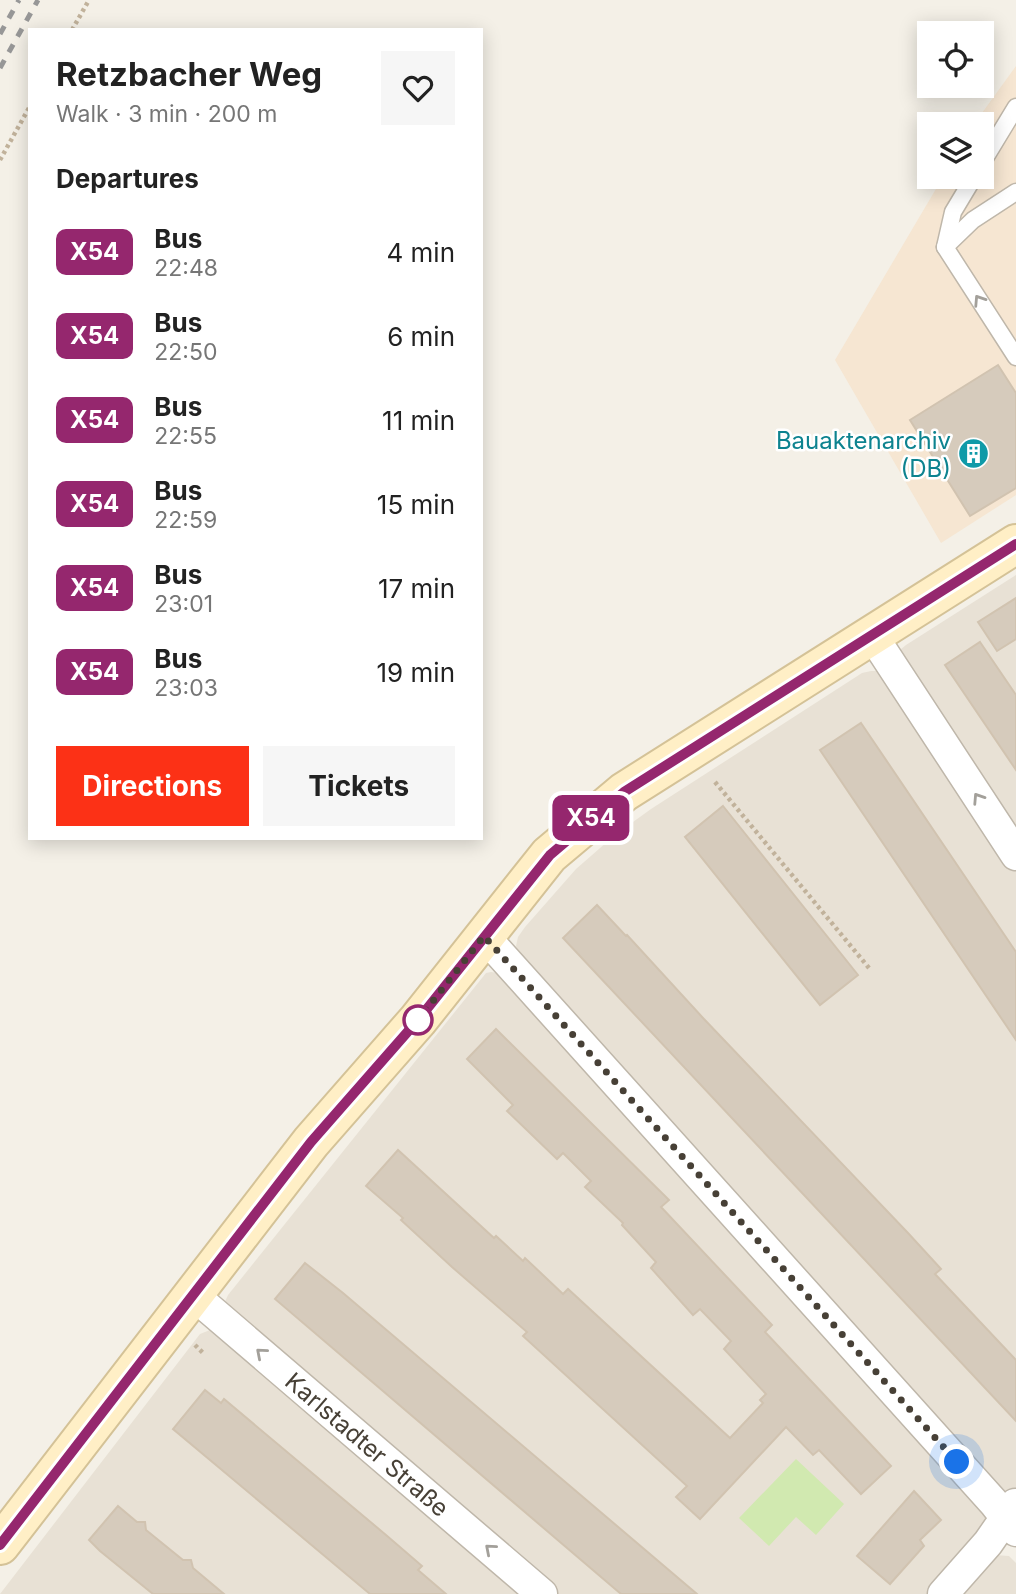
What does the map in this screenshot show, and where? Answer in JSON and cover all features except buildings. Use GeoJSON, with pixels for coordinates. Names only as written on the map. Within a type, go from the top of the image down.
{"type":"FeatureCollection","features":[{"type":"Feature","properties":{"kind":"main road"},"geometry":{"type":"LineString","coordinates":[[0,1545],[311,1142],[411,1028],[550,855],[624,792],[1016,544]]}},
{"type":"Feature","properties":{"kind":"street"},"geometry":{"type":"LineString","coordinates":[[872,635],[1016,855]]}},
{"type":"Feature","properties":{"kind":"street"},"geometry":{"type":"LineString","coordinates":[[484,936],[1013,1518],[943,1594]]}},
{"type":"Feature","properties":{"kind":"street","name":"Karlstadter Straße"},"geometry":{"type":"LineString","coordinates":[[192,1294],[541,1594]]}},
{"type":"Feature","properties":{"kind":"lane"},"geometry":{"type":"LineString","coordinates":[[994,143],[1016,107]]}},
{"type":"Feature","properties":{"kind":"lane"},"geometry":{"type":"LineString","coordinates":[[967,189],[953,212],[945,247],[1016,357]]}},
{"type":"Feature","properties":{"kind":"lane"},"geometry":{"type":"LineString","coordinates":[[945,247],[973,220],[1016,192]]}},
{"type":"Feature","properties":{"kind":"path"},"geometry":{"type":"LineString","coordinates":[[73,28],[89,0]]}},
{"type":"Feature","properties":{"kind":"path"},"geometry":{"type":"LineString","coordinates":[[0,160],[28,110]]}},
{"type":"Feature","properties":{"kind":"path"},"geometry":{"type":"LineString","coordinates":[[715,782],[869,968]]}},
{"type":"Feature","properties":{"kind":"shaded area"},"geometry":{"type":"Polygon","coordinates":[[[1016,66],[1016,495],[941,543],[835,360],[936,189],[994,189],[994,112],[983,112],[1016,66]]]}},
{"type":"Feature","properties":{"kind":"shaded area"},"geometry":{"type":"Polygon","coordinates":[[[1016,575],[1016,834],[899,658],[900,650],[906,645],[1016,575]]]}},
{"type":"Feature","properties":{"kind":"shaded area"},"geometry":{"type":"Polygon","coordinates":[[[880,671],[1016,868],[1016,1489],[1008,1492],[1001,1491],[519,954],[516,946],[525,927],[576,869],[615,835],[862,673],[880,671]]]}},
{"type":"Feature","properties":{"kind":"shaded area"},"geometry":{"type":"Polygon","coordinates":[[[486,973],[497,973],[988,1514],[988,1523],[931,1594],[554,1594],[223,1306],[228,1295],[486,973]]]}},
{"type":"Feature","properties":{"kind":"shaded area"},"geometry":{"type":"Polygon","coordinates":[[[215,1330],[524,1594],[0,1594],[200,1334],[215,1330]]]}},
{"type":"Feature","properties":{"kind":"shaded area"},"geometry":{"type":"Polygon","coordinates":[[[995,1555],[1009,1556],[1016,1563],[1016,1594],[958,1594],[995,1555]]]}},
{"type":"Feature","properties":{"kind":"green space"},"geometry":{"type":"Polygon","coordinates":[[[796,1459],[844,1504],[816,1535],[796,1517],[769,1546],[739,1518],[796,1459]]]}},
{"type":"Feature","properties":{"kind":"railway"},"geometry":{"type":"LineString","coordinates":[[0,34],[19,0]]}},
{"type":"Feature","properties":{"kind":"railway"},"geometry":{"type":"LineString","coordinates":[[0,68],[38,0]]}},
{"type":"Feature","properties":{"kind":"bus line","name":"X54"},"geometry":{"type":"LineString","coordinates":[[0,1545],[311,1142],[418,1020],[550,855],[624,792],[1016,544]]}},
{"type":"Feature","properties":{"kind":"place","name":"Bauaktenarchiv (DB)"},"geometry":{"type":"Point","coordinates":[974,454]}},
{"type":"Feature","properties":{"kind":"route"},"geometry":{"type":"LineString","coordinates":[[418,1020],[484,936],[957,1462]]}}]}
